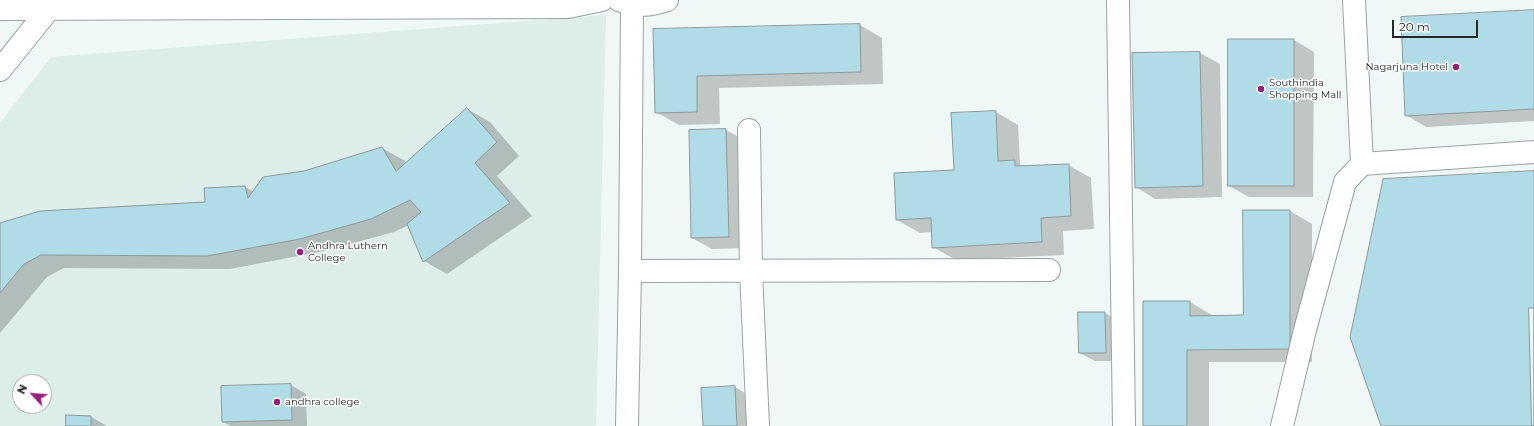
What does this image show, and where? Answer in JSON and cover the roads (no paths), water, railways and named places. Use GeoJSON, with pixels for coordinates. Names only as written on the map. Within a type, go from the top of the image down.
{"type":"FeatureCollection","features":[{"type":"Feature","properties":{"kind":"street"},"geometry":{"type":"LineString","coordinates":[[0,9],[568,7],[602,0]]}},
{"type":"Feature","properties":{"kind":"street"},"geometry":{"type":"LineString","coordinates":[[628,426],[630,271],[625,3],[652,5],[667,0]]}},
{"type":"Feature","properties":{"kind":"street"},"geometry":{"type":"LineString","coordinates":[[1118,0],[1124,426]]}},
{"type":"Feature","properties":{"kind":"street"},"geometry":{"type":"LineString","coordinates":[[1354,0],[1362,164]]}},
{"type":"Feature","properties":{"kind":"street"},"geometry":{"type":"LineString","coordinates":[[0,70],[49,9]]}},
{"type":"Feature","properties":{"kind":"street"},"geometry":{"type":"LineString","coordinates":[[749,130],[751,272],[758,426]]}},
{"type":"Feature","properties":{"kind":"street"},"geometry":{"type":"LineString","coordinates":[[1282,426],[1305,330],[1345,182],[1362,164],[1534,152]]}},
{"type":"Feature","properties":{"kind":"street"},"geometry":{"type":"LineString","coordinates":[[630,271],[751,272],[1049,270]]}},
{"type":"Feature","properties":{"kind":"place","name":"Nagarjuna Hotel"},"geometry":{"type":"Point","coordinates":[1456,67]}},
{"type":"Feature","properties":{"kind":"place","name":"Southindia Shopping Mall"},"geometry":{"type":"Point","coordinates":[1261,89]}},
{"type":"Feature","properties":{"kind":"place","name":"Andhra Luthern College"},"geometry":{"type":"Point","coordinates":[300,252]}},
{"type":"Feature","properties":{"kind":"place","name":"andhra college"},"geometry":{"type":"Point","coordinates":[277,402]}}]}
